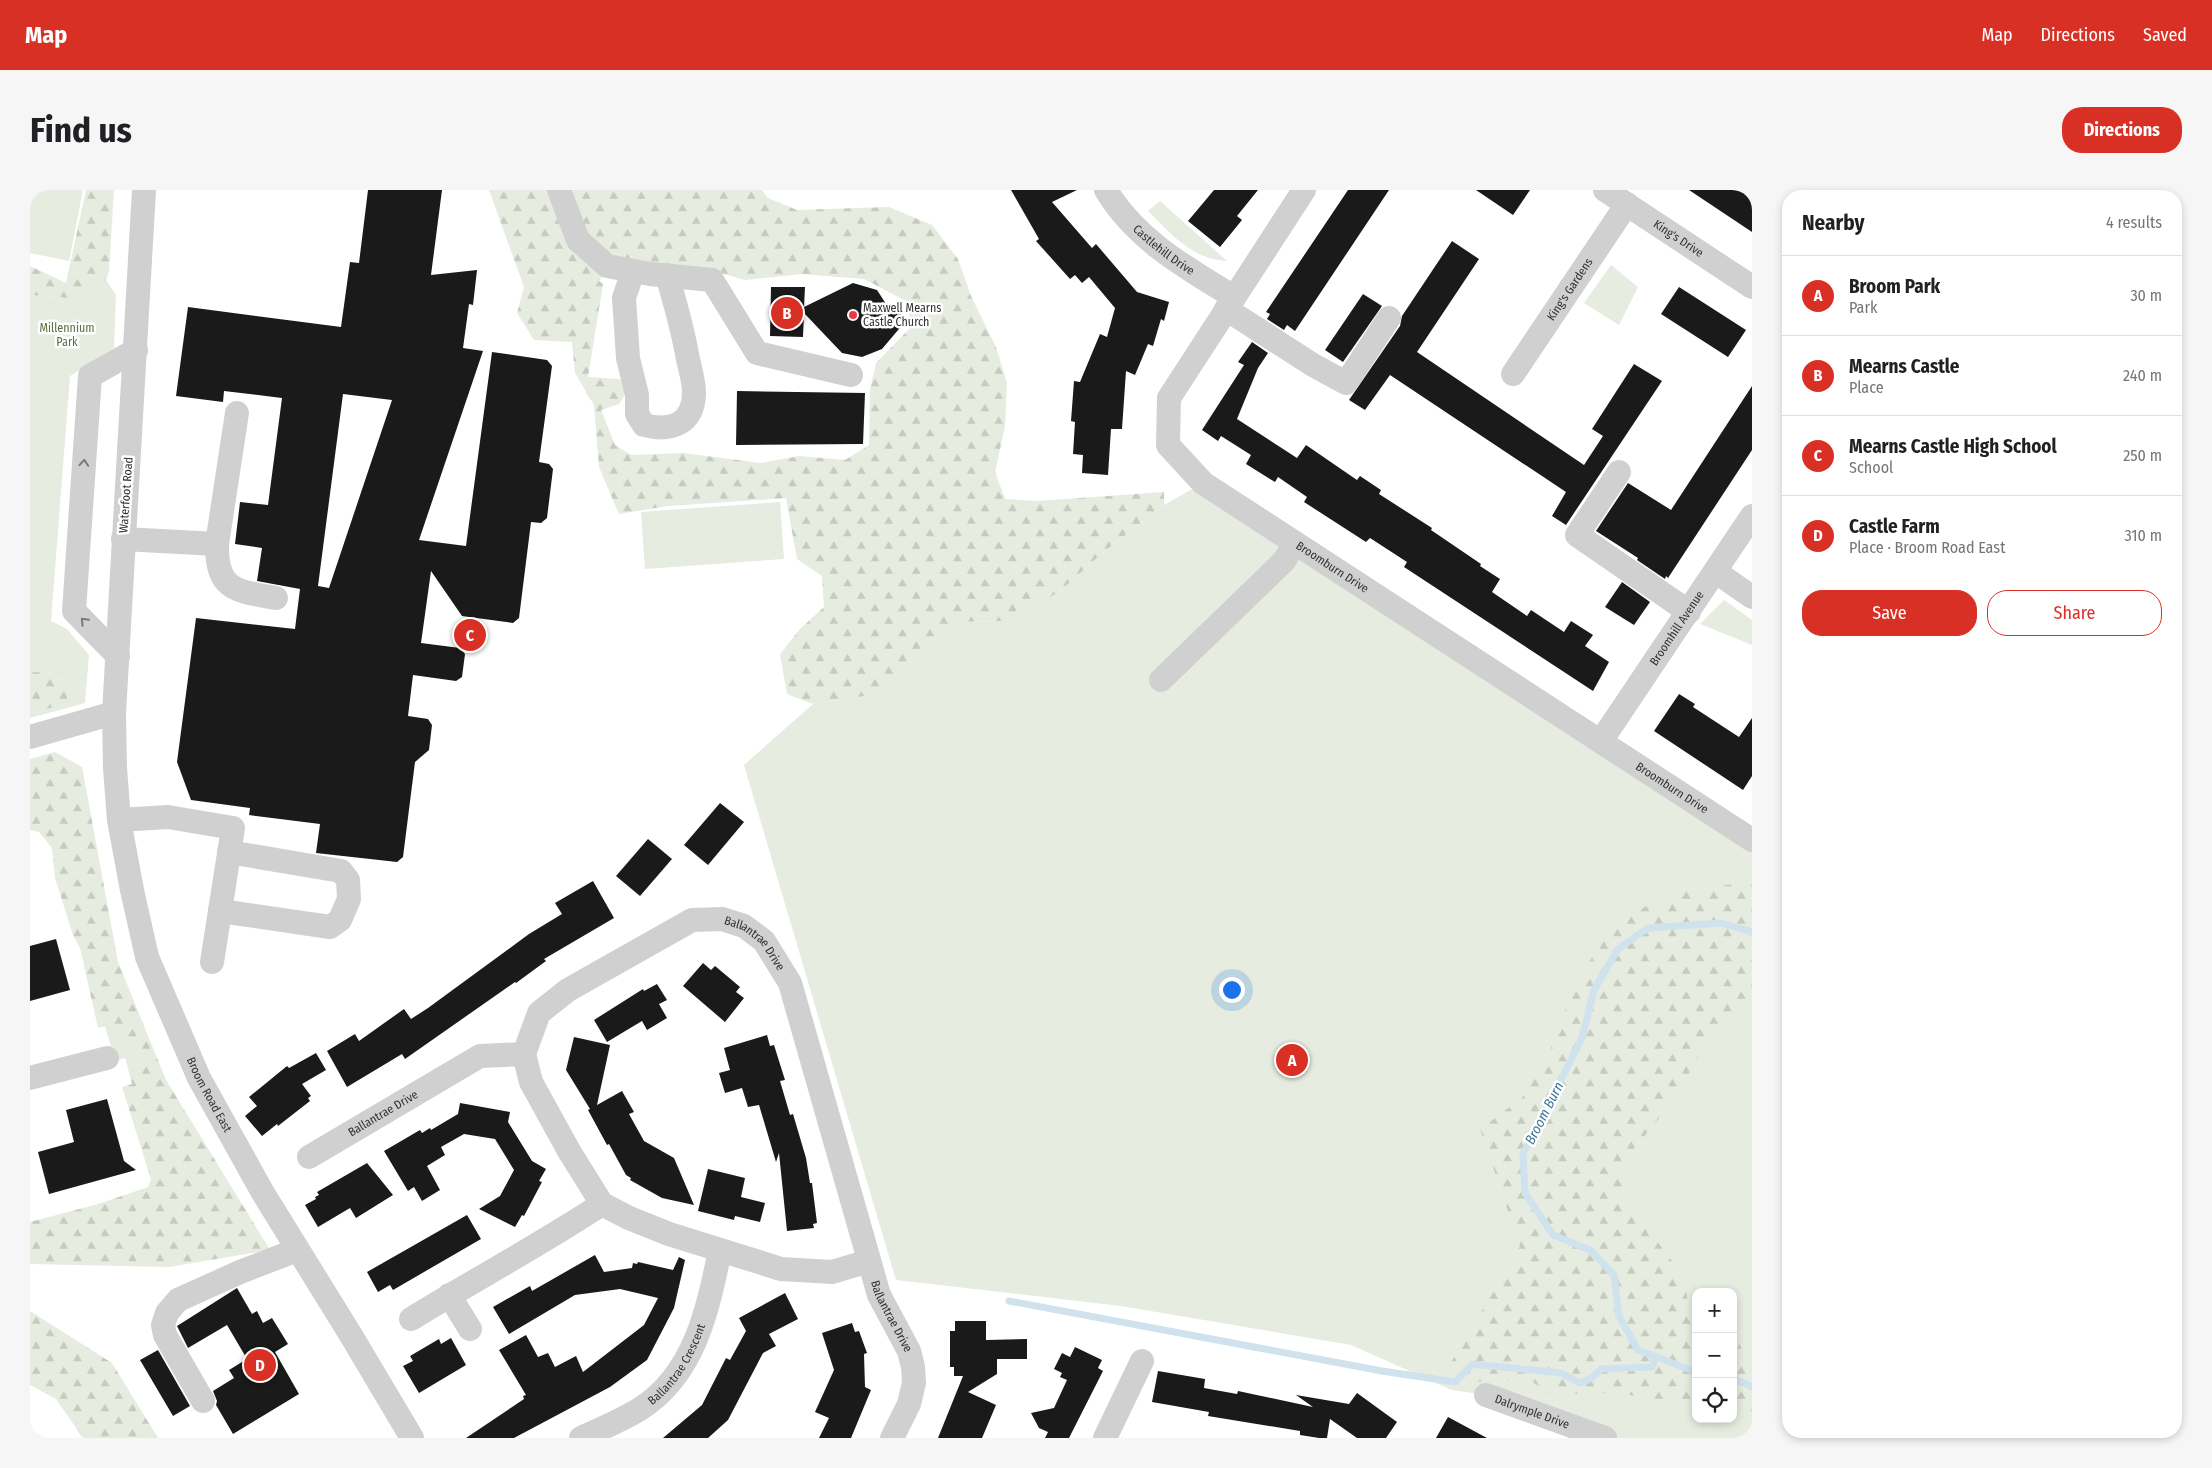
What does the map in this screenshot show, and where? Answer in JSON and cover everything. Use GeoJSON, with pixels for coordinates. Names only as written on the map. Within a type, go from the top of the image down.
{"type":"FeatureCollection","features":[{"type":"Feature","properties":{"kind":"street","name":"Waterfoot Road"},"geometry":{"type":"LineString","coordinates":[[114,713],[144,190]]}},
{"type":"Feature","properties":{"kind":"street"},"geometry":{"type":"LineString","coordinates":[[559,190],[578,240],[607,266],[667,276],[712,280],[757,353],[852,375]]}},
{"type":"Feature","properties":{"kind":"street","name":"Castlehill Drive"},"geometry":{"type":"LineString","coordinates":[[1106,190],[1116,206],[1162,252],[1313,365],[1346,383],[1390,318]]}},
{"type":"Feature","properties":{"kind":"street","name":"Broomburn Drive"},"geometry":{"type":"LineString","coordinates":[[1304,190],[1169,398],[1168,444],[1203,483],[1602,740],[1752,840]]}},
{"type":"Feature","properties":{"kind":"street","name":"King's Drive"},"geometry":{"type":"LineString","coordinates":[[1605,190],[1752,287]]}},
{"type":"Feature","properties":{"kind":"street","name":"King's Gardens"},"geometry":{"type":"LineString","coordinates":[[1513,374],[1627,204]]}},
{"type":"Feature","properties":{"kind":"street"},"geometry":{"type":"LineString","coordinates":[[633,270],[624,298],[628,358],[637,395],[637,414],[644,425],[659,429],[675,427],[688,416],[694,392],[680,320],[667,276]]}},
{"type":"Feature","properties":{"kind":"street"},"geometry":{"type":"LineString","coordinates":[[118,656],[74,611],[90,376],[136,350]]}},
{"type":"Feature","properties":{"kind":"street"},"geometry":{"type":"LineString","coordinates":[[237,413],[217,544],[217,561],[223,580],[239,591],[276,598]]}},
{"type":"Feature","properties":{"kind":"street"},"geometry":{"type":"LineString","coordinates":[[1619,472],[1577,535],[1689,612]]}},
{"type":"Feature","properties":{"kind":"street","name":"Broomhill Avenue"},"geometry":{"type":"LineString","coordinates":[[1602,740],[1752,516]]}},
{"type":"Feature","properties":{"kind":"street"},"geometry":{"type":"LineString","coordinates":[[123,539],[217,544]]}},
{"type":"Feature","properties":{"kind":"street"},"geometry":{"type":"LineString","coordinates":[[1161,680],[1284,561],[1295,543]]}},
{"type":"Feature","properties":{"kind":"street"},"geometry":{"type":"LineString","coordinates":[[1716,572],[1752,597]]}},
{"type":"Feature","properties":{"kind":"street"},"geometry":{"type":"LineString","coordinates":[[30,737],[114,713]]}},
{"type":"Feature","properties":{"kind":"street","name":"Broom Road East"},"geometry":{"type":"LineString","coordinates":[[114,713],[115,768],[119,820],[147,957],[200,1078],[297,1250],[352,1337],[412,1438]]}},
{"type":"Feature","properties":{"kind":"street"},"geometry":{"type":"LineString","coordinates":[[119,820],[168,817],[233,828],[212,962]]}},
{"type":"Feature","properties":{"kind":"street"},"geometry":{"type":"LineString","coordinates":[[220,911],[330,926],[340,920],[349,899],[348,880],[341,871],[230,852]]}},
{"type":"Feature","properties":{"kind":"street","name":"Ballantrae Drive"},"geometry":{"type":"LineString","coordinates":[[310,1157],[480,1056],[524,1054],[539,1013],[568,990],[692,920],[722,919],[744,926],[764,941],[790,984],[879,1295],[909,1351],[914,1383],[909,1404],[892,1438]]}},
{"type":"Feature","properties":{"kind":"street"},"geometry":{"type":"LineString","coordinates":[[524,1054],[531,1082],[569,1152],[602,1204],[629,1218],[669,1234],[781,1269],[832,1272],[869,1261]]}},
{"type":"Feature","properties":{"kind":"street"},"geometry":{"type":"LineString","coordinates":[[30,1078],[107,1058]]}},
{"type":"Feature","properties":{"kind":"street"},"geometry":{"type":"LineString","coordinates":[[411,1319],[449,1295],[560,1232],[602,1204]]}},
{"type":"Feature","properties":{"kind":"street"},"geometry":{"type":"LineString","coordinates":[[203,1401],[165,1335],[163,1325],[167,1313],[178,1300],[240,1272],[297,1250]]}},
{"type":"Feature","properties":{"kind":"street","name":"Ballantrae Crescent"},"geometry":{"type":"LineString","coordinates":[[582,1438],[640,1409],[666,1388],[686,1363],[708,1306],[720,1250]]}},
{"type":"Feature","properties":{"kind":"street"},"geometry":{"type":"LineString","coordinates":[[449,1295],[470,1329]]}},
{"type":"Feature","properties":{"kind":"street"},"geometry":{"type":"LineString","coordinates":[[1105,1438],[1142,1361]]}},
{"type":"Feature","properties":{"kind":"street","name":"Dalrymple Drive"},"geometry":{"type":"LineString","coordinates":[[1486,1395],[1605,1438]]}},
{"type":"Feature","properties":{"kind":"green space"},"geometry":{"type":"Polygon","coordinates":[[[30,190],[83,190],[69,261],[30,253],[30,190]]]}},
{"type":"Feature","properties":{"kind":"green space"},"geometry":{"type":"Polygon","coordinates":[[[86,190],[114,190],[109,271],[106,280],[70,298],[30,295],[30,266],[66,283],[86,190]]]}},
{"type":"Feature","properties":{"kind":"green space"},"geometry":{"type":"Polygon","coordinates":[[[489,190],[762,190],[768,198],[797,210],[889,207],[932,225],[958,259],[971,296],[996,347],[1007,383],[1005,426],[995,472],[1005,499],[1038,501],[1164,492],[1164,505],[1106,550],[1060,591],[1025,613],[1004,621],[954,622],[922,646],[899,679],[871,695],[813,704],[787,694],[780,654],[800,629],[824,607],[822,576],[797,559],[786,498],[668,506],[619,514],[599,467],[594,405],[575,373],[572,342],[534,340],[517,313],[524,287],[489,190]],[[615,259],[599,281],[603,284],[588,377],[620,379],[626,393],[619,404],[601,410],[615,445],[631,455],[683,453],[761,463],[799,456],[845,460],[869,445],[870,390],[876,363],[912,326],[906,301],[864,279],[801,274],[745,280],[703,268],[615,259]]]}},
{"type":"Feature","properties":{"kind":"green space"},"geometry":{"type":"Polygon","coordinates":[[[1160,201],[1227,261],[1215,260],[1204,256],[1193,251],[1174,237],[1148,211],[1160,201]]]}},
{"type":"Feature","properties":{"kind":"green space"},"geometry":{"type":"Polygon","coordinates":[[[1611,265],[1638,287],[1619,325],[1584,303],[1611,265]]]}},
{"type":"Feature","properties":{"kind":"green space","name":"Millennium Park"},"geometry":{"type":"Polygon","coordinates":[[[106,280],[116,295],[114,348],[70,376],[51,621],[67,629],[89,655],[85,703],[30,718],[30,295],[70,298],[106,280]]]}},
{"type":"Feature","properties":{"kind":"green space"},"geometry":{"type":"Polygon","coordinates":[[[1203,483],[1752,840],[1752,1438],[1601,1438],[1486,1395],[1452,1390],[1351,1345],[1121,1306],[896,1280],[744,765],[813,704],[871,695],[899,679],[922,646],[954,622],[1004,621],[1060,591],[1106,550],[1164,505],[1203,483]]]}},
{"type":"Feature","properties":{"kind":"green space"},"geometry":{"type":"Polygon","coordinates":[[[780,502],[784,559],[645,569],[641,512],[780,502]]]}},
{"type":"Feature","properties":{"kind":"green space"},"geometry":{"type":"Polygon","coordinates":[[[1724,600],[1752,620],[1752,645],[1700,624],[1724,600]]]}},
{"type":"Feature","properties":{"kind":"green space"},"geometry":{"type":"Polygon","coordinates":[[[30,672],[67,674],[67,703],[30,714],[30,672]]]}},
{"type":"Feature","properties":{"kind":"green space"},"geometry":{"type":"Polygon","coordinates":[[[55,752],[82,767],[118,962],[166,1080],[270,1250],[169,1267],[30,1264],[30,1222],[98,1204],[148,1187],[151,1179],[122,1087],[132,1084],[127,1065],[149,1063],[138,1056],[111,1025],[98,1028],[80,948],[73,935],[55,878],[52,848],[39,832],[30,830],[30,759],[55,752]]]}},
{"type":"Feature","properties":{"kind":"green space"},"geometry":{"type":"Polygon","coordinates":[[[1752,881],[1752,998],[1707,1042],[1673,1101],[1633,1150],[1620,1192],[1684,1277],[1688,1303],[1692,1304],[1692,1405],[1618,1393],[1551,1394],[1528,1379],[1471,1382],[1450,1364],[1520,1246],[1480,1129],[1522,1098],[1548,1056],[1574,987],[1616,918],[1687,891],[1752,881]]]}},
{"type":"Feature","properties":{"kind":"green space"},"geometry":{"type":"Polygon","coordinates":[[[111,1025],[138,1056],[150,1064],[127,1065],[125,1058],[115,1061],[105,1026],[111,1025]]]}},
{"type":"Feature","properties":{"kind":"green space"},"geometry":{"type":"Polygon","coordinates":[[[30,1311],[112,1363],[158,1438],[83,1438],[56,1399],[30,1385],[30,1311]]]}},
{"type":"Feature","properties":{"kind":"green space"},"geometry":{"type":"Polygon","coordinates":[[[1737,1337],[1742,1350],[1752,1362],[1752,1435],[1741,1414],[1737,1414],[1737,1337]]]}},
{"type":"Feature","properties":{"kind":"building"},"geometry":{"type":"Polygon","coordinates":[[[368,190],[442,190],[431,275],[477,270],[473,305],[469,304],[463,348],[483,351],[419,540],[466,546],[492,352],[547,360],[552,366],[539,462],[549,464],[553,469],[547,518],[541,523],[531,522],[519,618],[513,623],[462,616],[431,571],[421,643],[460,648],[465,654],[462,677],[456,681],[413,675],[408,716],[428,719],[432,725],[429,750],[415,762],[403,857],[397,862],[316,853],[320,824],[249,815],[250,808],[191,800],[177,762],[196,618],[295,629],[300,589],[257,581],[262,548],[235,544],[240,502],[268,505],[282,398],[224,391],[223,402],[176,396],[188,307],[341,327],[350,262],[359,263],[368,190]],[[343,394],[318,586],[329,588],[392,400],[343,394]]]}},
{"type":"Feature","properties":{"kind":"building"},"geometry":{"type":"Polygon","coordinates":[[[1011,190],[1077,190],[1052,202],[1092,248],[1096,244],[1137,292],[1169,302],[1164,321],[1161,319],[1153,346],[1148,344],[1135,375],[1126,371],[1122,429],[1111,429],[1108,475],[1082,473],[1083,455],[1073,454],[1075,422],[1071,421],[1074,381],[1080,382],[1100,334],[1107,337],[1115,308],[1089,277],[1082,283],[1075,275],[1070,279],[1036,241],[1039,239],[1011,190]]]}},
{"type":"Feature","properties":{"kind":"building"},"geometry":{"type":"Polygon","coordinates":[[[1214,190],[1258,190],[1237,216],[1242,220],[1220,247],[1188,221],[1214,190]]]}},
{"type":"Feature","properties":{"kind":"building"},"geometry":{"type":"Polygon","coordinates":[[[1348,190],[1389,190],[1295,331],[1287,325],[1284,330],[1267,319],[1270,314],[1266,312],[1348,190]]]}},
{"type":"Feature","properties":{"kind":"building"},"geometry":{"type":"Polygon","coordinates":[[[1476,190],[1530,190],[1513,215],[1476,190]]]}},
{"type":"Feature","properties":{"kind":"building"},"geometry":{"type":"Polygon","coordinates":[[[1689,190],[1752,190],[1752,232],[1689,190]]]}},
{"type":"Feature","properties":{"kind":"building"},"geometry":{"type":"Polygon","coordinates":[[[1452,241],[1479,259],[1417,352],[1584,465],[1603,436],[1592,429],[1634,364],[1662,381],[1566,525],[1552,516],[1566,492],[1390,375],[1365,410],[1349,400],[1400,326],[1402,316],[1452,241]]]}},
{"type":"Feature","properties":{"kind":"building","name":"Maxwell Mearns Castle Church"},"geometry":{"type":"Polygon","coordinates":[[[853,283],[877,290],[888,307],[898,304],[904,323],[882,349],[862,357],[842,353],[804,313],[803,337],[770,336],[771,287],[805,287],[804,307],[853,283]]]}},
{"type":"Feature","properties":{"kind":"building"},"geometry":{"type":"Polygon","coordinates":[[[1679,287],[1746,330],[1728,357],[1661,314],[1679,287]]]}},
{"type":"Feature","properties":{"kind":"building"},"geometry":{"type":"Polygon","coordinates":[[[1363,294],[1382,306],[1343,362],[1325,350],[1363,294]]]}},
{"type":"Feature","properties":{"kind":"building"},"geometry":{"type":"Polygon","coordinates":[[[1252,342],[1268,353],[1258,368],[1237,419],[1297,458],[1306,445],[1357,480],[1360,476],[1381,490],[1379,494],[1432,528],[1431,530],[1500,579],[1492,592],[1527,616],[1531,610],[1564,632],[1571,621],[1593,635],[1585,646],[1609,662],[1593,691],[1404,567],[1407,562],[1370,538],[1366,542],[1304,502],[1307,497],[1278,477],[1275,482],[1246,464],[1251,455],[1221,436],[1218,441],[1202,430],[1244,365],[1238,362],[1252,342]]]}},
{"type":"Feature","properties":{"kind":"building"},"geometry":{"type":"Polygon","coordinates":[[[1752,386],[1752,450],[1668,578],[1666,576],[1665,579],[1637,560],[1638,558],[1596,531],[1628,483],[1671,510],[1752,386]]]}},
{"type":"Feature","properties":{"kind":"building"},"geometry":{"type":"Polygon","coordinates":[[[737,391],[865,393],[863,444],[736,445],[737,391]]]}},
{"type":"Feature","properties":{"kind":"building"},"geometry":{"type":"Polygon","coordinates":[[[1622,582],[1650,602],[1634,625],[1605,607],[1622,582]]]}},
{"type":"Feature","properties":{"kind":"building"},"geometry":{"type":"Polygon","coordinates":[[[1679,694],[1695,704],[1693,707],[1739,737],[1752,718],[1752,776],[1743,790],[1654,731],[1679,694]]]}},
{"type":"Feature","properties":{"kind":"building"},"geometry":{"type":"Polygon","coordinates":[[[720,803],[744,822],[708,865],[684,845],[720,803]]]}},
{"type":"Feature","properties":{"kind":"building"},"geometry":{"type":"Polygon","coordinates":[[[648,839],[672,859],[640,896],[616,876],[648,839]]]}},
{"type":"Feature","properties":{"kind":"building"},"geometry":{"type":"Polygon","coordinates":[[[593,881],[614,918],[544,959],[546,961],[516,983],[405,1059],[402,1054],[347,1087],[327,1051],[355,1034],[359,1041],[404,1009],[411,1019],[529,934],[562,914],[555,903],[593,881]]]}},
{"type":"Feature","properties":{"kind":"building"},"geometry":{"type":"Polygon","coordinates":[[[56,939],[70,990],[30,1001],[30,946],[56,939]]]}},
{"type":"Feature","properties":{"kind":"building"},"geometry":{"type":"Polygon","coordinates":[[[703,963],[711,970],[715,966],[740,987],[736,992],[744,998],[725,1022],[683,986],[703,963]]]}},
{"type":"Feature","properties":{"kind":"building"},"geometry":{"type":"Polygon","coordinates":[[[657,984],[667,1000],[659,1004],[667,1018],[647,1030],[642,1021],[607,1042],[594,1020],[643,989],[644,991],[657,984]]]}},
{"type":"Feature","properties":{"kind":"building"},"geometry":{"type":"Polygon","coordinates":[[[767,1035],[770,1046],[774,1045],[785,1080],[780,1081],[790,1115],[793,1114],[806,1158],[810,1183],[812,1183],[817,1223],[813,1224],[814,1228],[787,1231],[779,1153],[776,1162],[759,1105],[748,1107],[742,1088],[725,1093],[719,1073],[730,1070],[724,1048],[767,1035]]]}},
{"type":"Feature","properties":{"kind":"building"},"geometry":{"type":"Polygon","coordinates":[[[574,1037],[610,1045],[597,1105],[622,1091],[634,1112],[629,1114],[644,1141],[674,1158],[694,1205],[662,1198],[630,1180],[631,1178],[626,1175],[609,1144],[607,1145],[588,1110],[590,1109],[566,1070],[574,1037]]]}},
{"type":"Feature","properties":{"kind":"building"},"geometry":{"type":"Polygon","coordinates":[[[316,1053],[326,1070],[302,1084],[311,1096],[308,1098],[310,1101],[262,1136],[245,1116],[257,1106],[249,1097],[287,1066],[289,1068],[316,1053]]]}},
{"type":"Feature","properties":{"kind":"building"},"geometry":{"type":"Polygon","coordinates":[[[107,1099],[124,1161],[136,1170],[49,1194],[38,1152],[74,1142],[66,1110],[107,1099]]]}},
{"type":"Feature","properties":{"kind":"building"},"geometry":{"type":"Polygon","coordinates":[[[460,1103],[510,1112],[508,1122],[532,1161],[546,1169],[539,1181],[542,1182],[524,1216],[522,1215],[515,1227],[479,1209],[500,1196],[514,1170],[495,1139],[464,1134],[441,1147],[445,1155],[427,1166],[440,1190],[422,1201],[414,1187],[408,1191],[384,1151],[420,1130],[422,1133],[430,1128],[431,1130],[458,1114],[460,1103]]]}},
{"type":"Feature","properties":{"kind":"building"},"geometry":{"type":"Polygon","coordinates":[[[367,1163],[393,1195],[356,1218],[350,1208],[318,1227],[305,1205],[316,1199],[315,1197],[319,1195],[317,1192],[367,1163]]]}},
{"type":"Feature","properties":{"kind":"building"},"geometry":{"type":"Polygon","coordinates":[[[708,1169],[745,1178],[741,1197],[765,1203],[760,1222],[735,1216],[734,1220],[698,1211],[708,1169]]]}},
{"type":"Feature","properties":{"kind":"building"},"geometry":{"type":"Polygon","coordinates":[[[467,1215],[481,1239],[393,1290],[390,1285],[378,1292],[367,1272],[467,1215]]]}},
{"type":"Feature","properties":{"kind":"building"},"geometry":{"type":"Polygon","coordinates":[[[595,1255],[604,1272],[632,1268],[633,1263],[637,1264],[638,1262],[673,1270],[679,1257],[685,1260],[674,1308],[647,1360],[610,1387],[514,1438],[466,1438],[524,1399],[523,1396],[526,1395],[499,1350],[526,1335],[538,1357],[548,1353],[555,1367],[576,1356],[583,1372],[644,1325],[658,1298],[620,1289],[575,1295],[509,1334],[493,1307],[530,1286],[532,1291],[595,1255]]]}},
{"type":"Feature","properties":{"kind":"building"},"geometry":{"type":"Polygon","coordinates":[[[237,1288],[252,1314],[257,1311],[263,1323],[272,1318],[288,1344],[275,1352],[299,1394],[233,1434],[216,1405],[217,1401],[213,1391],[234,1378],[229,1370],[247,1359],[227,1325],[188,1348],[177,1326],[237,1288]]]}},
{"type":"Feature","properties":{"kind":"building"},"geometry":{"type":"Polygon","coordinates":[[[785,1293],[798,1319],[769,1334],[776,1346],[763,1353],[728,1420],[708,1438],[663,1438],[702,1405],[726,1358],[730,1360],[746,1331],[739,1318],[785,1293]]]}},
{"type":"Feature","properties":{"kind":"building"},"geometry":{"type":"Polygon","coordinates":[[[955,1321],[986,1321],[986,1340],[1027,1339],[1027,1359],[997,1359],[997,1374],[968,1392],[996,1405],[982,1438],[938,1438],[963,1376],[954,1376],[954,1367],[950,1367],[950,1331],[955,1331],[955,1321]]]}},
{"type":"Feature","properties":{"kind":"building"},"geometry":{"type":"Polygon","coordinates":[[[852,1323],[855,1332],[859,1331],[867,1353],[864,1354],[865,1387],[871,1390],[851,1438],[819,1438],[829,1418],[815,1412],[834,1370],[822,1333],[852,1323]]]}},
{"type":"Feature","properties":{"kind":"building"},"geometry":{"type":"Polygon","coordinates":[[[451,1338],[466,1365],[419,1393],[403,1366],[413,1361],[410,1356],[439,1339],[441,1344],[451,1338]]]}},
{"type":"Feature","properties":{"kind":"building"},"geometry":{"type":"Polygon","coordinates":[[[1075,1347],[1102,1360],[1098,1368],[1103,1371],[1069,1438],[1045,1438],[1048,1432],[1039,1428],[1031,1413],[1054,1408],[1067,1380],[1060,1377],[1062,1373],[1054,1369],[1062,1353],[1070,1357],[1075,1347]]]}},
{"type":"Feature","properties":{"kind":"building"},"geometry":{"type":"Polygon","coordinates":[[[158,1350],[190,1406],[173,1416],[140,1360],[158,1350]]]}},
{"type":"Feature","properties":{"kind":"building"},"geometry":{"type":"Polygon","coordinates":[[[1158,1371],[1205,1379],[1204,1388],[1237,1394],[1238,1391],[1313,1407],[1296,1395],[1349,1404],[1357,1393],[1397,1422],[1386,1438],[1357,1438],[1330,1419],[1327,1438],[1319,1438],[1300,1435],[1300,1431],[1208,1416],[1209,1412],[1152,1402],[1158,1371]]]}},
{"type":"Feature","properties":{"kind":"building"},"geometry":{"type":"Polygon","coordinates":[[[1448,1417],[1487,1438],[1436,1438],[1448,1417]]]}},
{"type":"Feature","properties":{"kind":"waterway","name":"Broom Burn"},"geometry":{"type":"LineString","coordinates":[[1692,1370],[1638,1350],[1619,1316],[1614,1275],[1590,1250],[1553,1235],[1525,1193],[1523,1154],[1582,1038],[1594,990],[1618,949],[1648,928],[1721,923],[1752,932]]}},
{"type":"Feature","properties":{"kind":"waterway"},"geometry":{"type":"LineString","coordinates":[[1009,1301],[1382,1371],[1455,1382],[1473,1364],[1561,1373],[1580,1383],[1592,1378],[1601,1369],[1652,1367],[1656,1357]]}},
{"type":"Feature","properties":{"kind":"waterway","name":"Broom Burn"},"geometry":{"type":"LineString","coordinates":[[1737,1381],[1752,1387]]}},
{"type":"Feature","properties":{"kind":"place","name":"Mearns Castle"},"geometry":{"type":"Point","coordinates":[787,313]}},
{"type":"Feature","properties":{"kind":"place","name":"Maxwell Mearns Castle Church"},"geometry":{"type":"Point","coordinates":[853,315]}},
{"type":"Feature","properties":{"kind":"place","name":"Mearns Castle High School"},"geometry":{"type":"Point","coordinates":[470,635]}},
{"type":"Feature","properties":{"kind":"place","name":"Broom Park"},"geometry":{"type":"Point","coordinates":[1292,1060]}},
{"type":"Feature","properties":{"kind":"place","name":"Castle Farm"},"geometry":{"type":"Point","coordinates":[260,1365]}}]}
